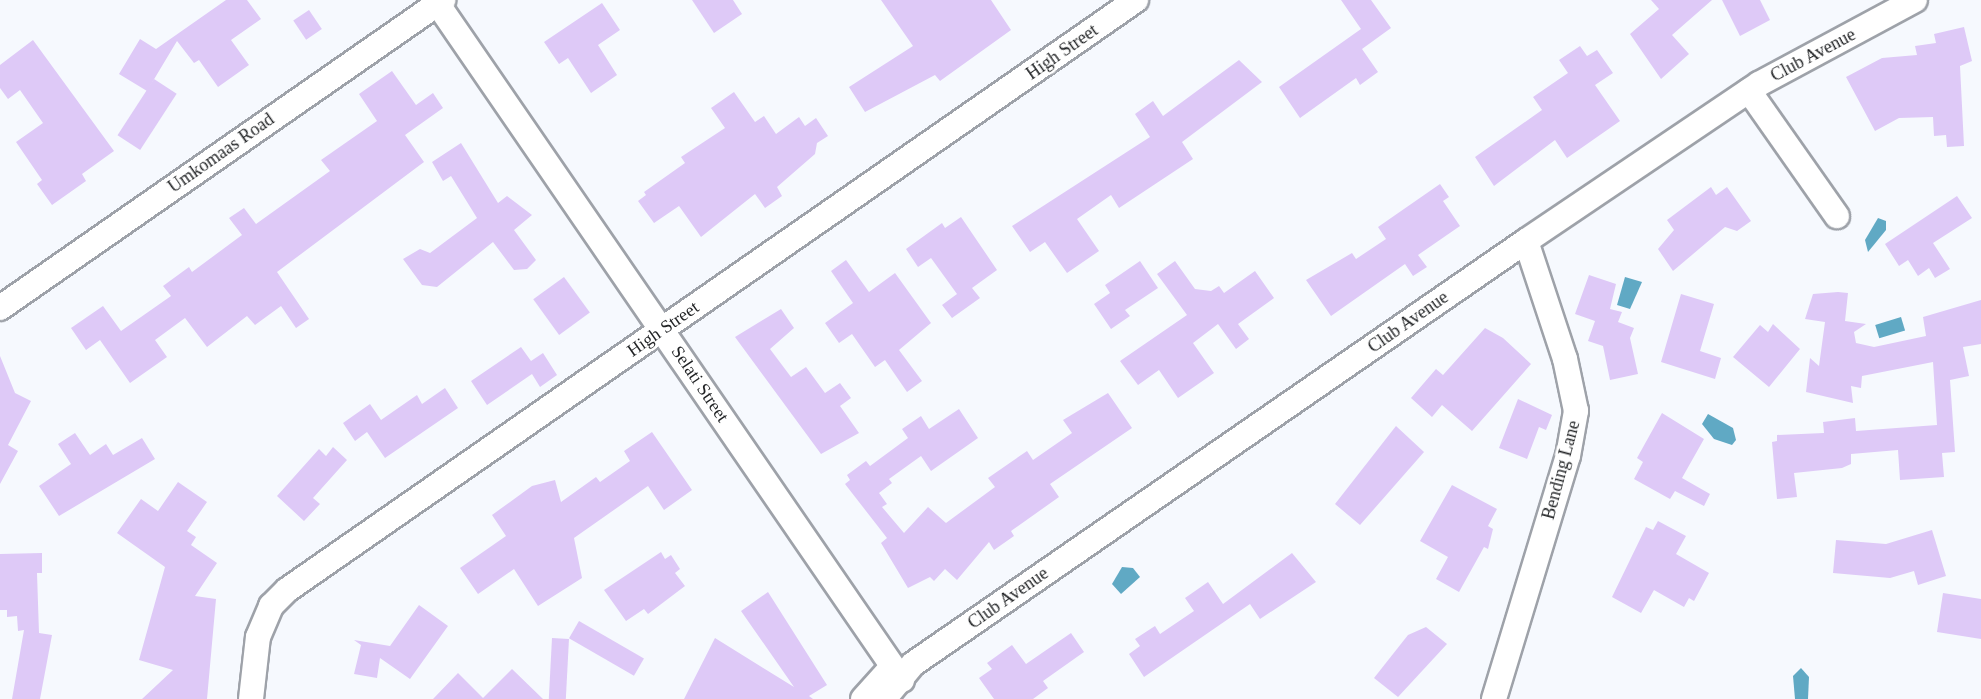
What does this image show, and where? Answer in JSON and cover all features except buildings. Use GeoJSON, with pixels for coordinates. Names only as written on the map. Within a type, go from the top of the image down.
{"type":"FeatureCollection","features":[{"type":"Feature","properties":{"kind":"street","name":"High Street"},"geometry":{"type":"LineString","coordinates":[[252,699],[258,637],[271,606],[287,590],[1136,0]]}},
{"type":"Feature","properties":{"kind":"street","name":"Club Avenue"},"geometry":{"type":"LineString","coordinates":[[862,699],[1526,241],[1749,91],[1915,0]]}},
{"type":"Feature","properties":{"kind":"street","name":"Selati Street"},"geometry":{"type":"LineString","coordinates":[[438,1],[663,329],[903,670]]}},
{"type":"Feature","properties":{"kind":"street","name":"Umkomaas Road"},"geometry":{"type":"LineString","coordinates":[[0,308],[438,1]]}},
{"type":"Feature","properties":{"kind":"street"},"geometry":{"type":"LineString","coordinates":[[1749,91],[1837,216]]}},
{"type":"Feature","properties":{"kind":"street","name":"Bending Lane"},"geometry":{"type":"LineString","coordinates":[[1494,699],[1568,456],[1576,411],[1565,358],[1526,241]]}},
{"type":"Feature","properties":{"kind":"street","name":"Club Avenue"},"geometry":{"type":"LineString","coordinates":[[884,699],[903,670]]}},
{"type":"Feature","properties":{"kind":"water"},"geometry":{"type":"Polygon","coordinates":[[[1878,218],[1886,221],[1886,230],[1868,252],[1865,240],[1878,218]]]}},
{"type":"Feature","properties":{"kind":"water"},"geometry":{"type":"Polygon","coordinates":[[[1625,277],[1642,282],[1630,309],[1617,305],[1625,277]]]}},
{"type":"Feature","properties":{"kind":"water"},"geometry":{"type":"Polygon","coordinates":[[[1901,317],[1905,330],[1879,338],[1875,325],[1901,317]]]}},
{"type":"Feature","properties":{"kind":"water"},"geometry":{"type":"Polygon","coordinates":[[[1708,414],[1733,428],[1736,440],[1732,445],[1714,439],[1702,424],[1708,414]]]}},
{"type":"Feature","properties":{"kind":"water"},"geometry":{"type":"Polygon","coordinates":[[[1122,567],[1133,568],[1140,577],[1121,594],[1112,584],[1122,567]]]}},
{"type":"Feature","properties":{"kind":"water"},"geometry":{"type":"Polygon","coordinates":[[[1801,668],[1809,677],[1808,699],[1795,699],[1793,676],[1801,668]]]}}]}
